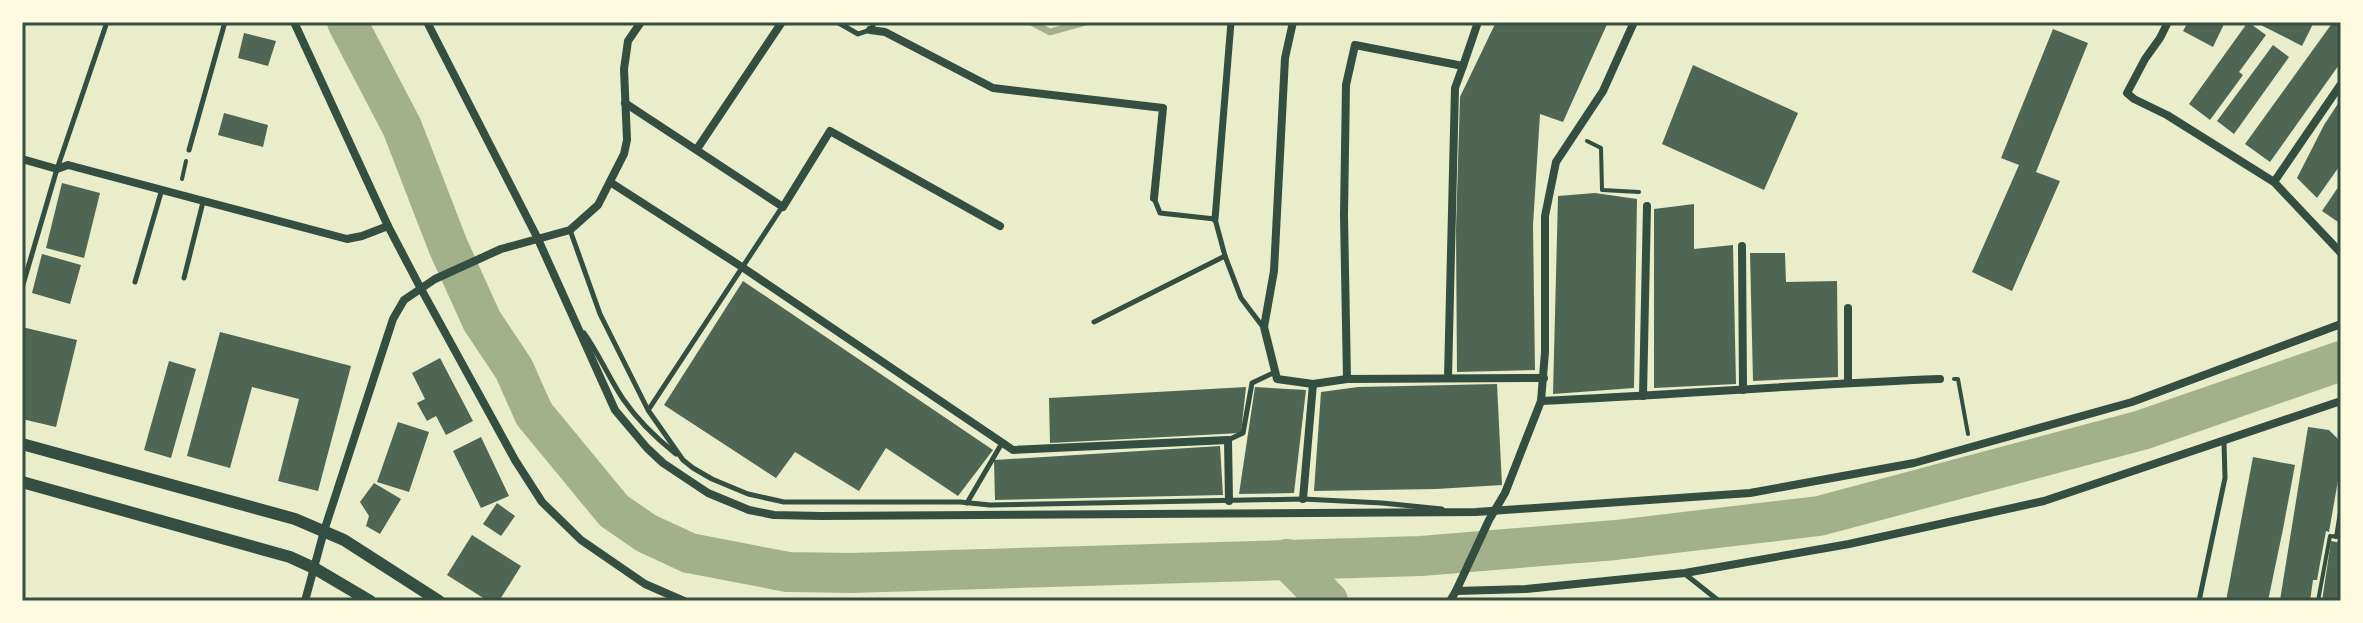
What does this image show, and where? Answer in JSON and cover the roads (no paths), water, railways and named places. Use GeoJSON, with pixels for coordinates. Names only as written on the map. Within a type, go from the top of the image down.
{"type":"FeatureCollection","features":[{"type":"Feature","properties":{"kind":"main road"},"geometry":{"type":"LineString","coordinates":[[22,444],[295,519],[344,540],[439,601]]}},
{"type":"Feature","properties":{"kind":"main road"},"geometry":{"type":"LineString","coordinates":[[22,482],[290,557],[370,601]]}},
{"type":"Feature","properties":{"kind":"street"},"geometry":{"type":"LineString","coordinates":[[294,22],[388,226],[515,460],[542,502],[581,540],[645,584],[684,601]]}},
{"type":"Feature","properties":{"kind":"street"},"geometry":{"type":"LineString","coordinates":[[427,22],[537,237],[615,410],[663,463],[708,493],[749,510],[794,516],[1470,512],[1750,493],[1914,463],[2132,402],[2341,324]]}},
{"type":"Feature","properties":{"kind":"street"},"geometry":{"type":"LineString","coordinates":[[305,601],[324,531],[393,319],[404,300],[435,279],[501,249],[570,230],[598,205],[624,154],[627,140],[624,69],[628,41],[641,22]]}},
{"type":"Feature","properties":{"kind":"street"},"geometry":{"type":"LineString","coordinates":[[697,149],[782,22]]}},
{"type":"Feature","properties":{"kind":"street"},"geometry":{"type":"LineString","coordinates":[[1215,219],[1231,22]]}},
{"type":"Feature","properties":{"kind":"street"},"geometry":{"type":"LineString","coordinates":[[1293,22],[1285,58],[1274,271],[1264,327],[1277,379],[1313,384],[1347,379],[1544,378]]}},
{"type":"Feature","properties":{"kind":"street"},"geometry":{"type":"LineString","coordinates":[[1448,377],[1454,99],[1478,22]]}},
{"type":"Feature","properties":{"kind":"street"},"geometry":{"type":"LineString","coordinates":[[1450,601],[1505,493],[1541,401],[1544,378],[1545,216],[1556,162],[1603,91],[1634,22]]}},
{"type":"Feature","properties":{"kind":"street"},"geometry":{"type":"LineString","coordinates":[[2168,22],[2127,93],[2274,182],[2341,253]]}},
{"type":"Feature","properties":{"kind":"street"},"geometry":{"type":"LineString","coordinates":[[873,26],[993,88],[1163,108],[1154,198]]}},
{"type":"Feature","properties":{"kind":"street"},"geometry":{"type":"LineString","coordinates":[[1347,379],[1344,215],[1346,85],[1355,45],[1463,66]]}},
{"type":"Feature","properties":{"kind":"street"},"geometry":{"type":"LineString","coordinates":[[2274,182],[2341,84]]}},
{"type":"Feature","properties":{"kind":"street"},"geometry":{"type":"LineString","coordinates":[[625,103],[783,207],[830,131],[1000,226]]}},
{"type":"Feature","properties":{"kind":"street"},"geometry":{"type":"LineString","coordinates":[[22,159],[57,169],[68,165],[347,239],[388,226]]}},
{"type":"Feature","properties":{"kind":"street"},"geometry":{"type":"LineString","coordinates":[[610,182],[1013,450],[1228,440],[1229,501]]}},
{"type":"Feature","properties":{"kind":"street"},"geometry":{"type":"LineString","coordinates":[[1643,396],[1647,206]]}},
{"type":"Feature","properties":{"kind":"street"},"geometry":{"type":"LineString","coordinates":[[1742,246],[1743,390]]}},
{"type":"Feature","properties":{"kind":"street"},"geometry":{"type":"LineString","coordinates":[[1848,308],[1848,382]]}},
{"type":"Feature","properties":{"kind":"street"},"geometry":{"type":"LineString","coordinates":[[1541,401],[1940,379]]}},
{"type":"Feature","properties":{"kind":"street"},"geometry":{"type":"LineString","coordinates":[[1303,499],[1313,384]]}},
{"type":"Feature","properties":{"kind":"street"},"geometry":{"type":"LineString","coordinates":[[1456,591],[1526,589],[1685,573],[1849,544],[2044,501],[2341,401]]}},
{"type":"Feature","properties":{"kind":"lane"},"geometry":{"type":"LineString","coordinates":[[22,288],[57,169],[107,22]]}},
{"type":"Feature","properties":{"kind":"lane"},"geometry":{"type":"LineString","coordinates":[[189,150],[225,22]]}},
{"type":"Feature","properties":{"kind":"lane"},"geometry":{"type":"LineString","coordinates":[[837,22],[858,34],[873,26]]}},
{"type":"Feature","properties":{"kind":"lane"},"geometry":{"type":"LineString","coordinates":[[135,282],[162,189]]}},
{"type":"Feature","properties":{"kind":"lane"},"geometry":{"type":"LineString","coordinates":[[1154,198],[1160,213],[1215,219],[1241,298],[1264,327]]}},
{"type":"Feature","properties":{"kind":"lane"},"geometry":{"type":"LineString","coordinates":[[184,278],[204,200]]}},
{"type":"Feature","properties":{"kind":"lane"},"geometry":{"type":"LineString","coordinates":[[648,410],[783,207]]}},
{"type":"Feature","properties":{"kind":"lane"},"geometry":{"type":"LineString","coordinates":[[570,230],[600,314],[648,410],[683,460]]}},
{"type":"Feature","properties":{"kind":"lane"},"geometry":{"type":"LineString","coordinates":[[1094,322],[1225,256]]}},
{"type":"Feature","properties":{"kind":"lane"},"geometry":{"type":"LineString","coordinates":[[578,326],[623,399],[652,436],[712,479],[732,489],[775,500],[990,505],[1303,499],[1470,512]]}},
{"type":"Feature","properties":{"kind":"lane"},"geometry":{"type":"LineString","coordinates":[[1228,440],[1243,433],[1252,383],[1275,372]]}},
{"type":"Feature","properties":{"kind":"lane"},"geometry":{"type":"LineString","coordinates":[[2199,601],[2225,478],[2224,442]]}},
{"type":"Feature","properties":{"kind":"lane"},"geometry":{"type":"LineString","coordinates":[[967,503],[1002,443]]}},
{"type":"Feature","properties":{"kind":"lane"},"geometry":{"type":"LineString","coordinates":[[1685,573],[1719,601]]}},
{"type":"Feature","properties":{"kind":"waterway"},"geometry":{"type":"LineString","coordinates":[[347,22],[402,127],[448,246],[482,321],[514,369],[534,414],[614,511],[646,533],[689,553],[788,572],[851,573],[1421,556],[1616,540],[1819,516],[2142,430],[2341,361]]}},
{"type":"Feature","properties":{"kind":"waterway"},"geometry":{"type":"LineString","coordinates":[[1031,22],[1050,32],[1086,22]]}},
{"type":"Feature","properties":{"kind":"waterway"},"geometry":{"type":"LineString","coordinates":[[1287,559],[1328,601]]}}]}
